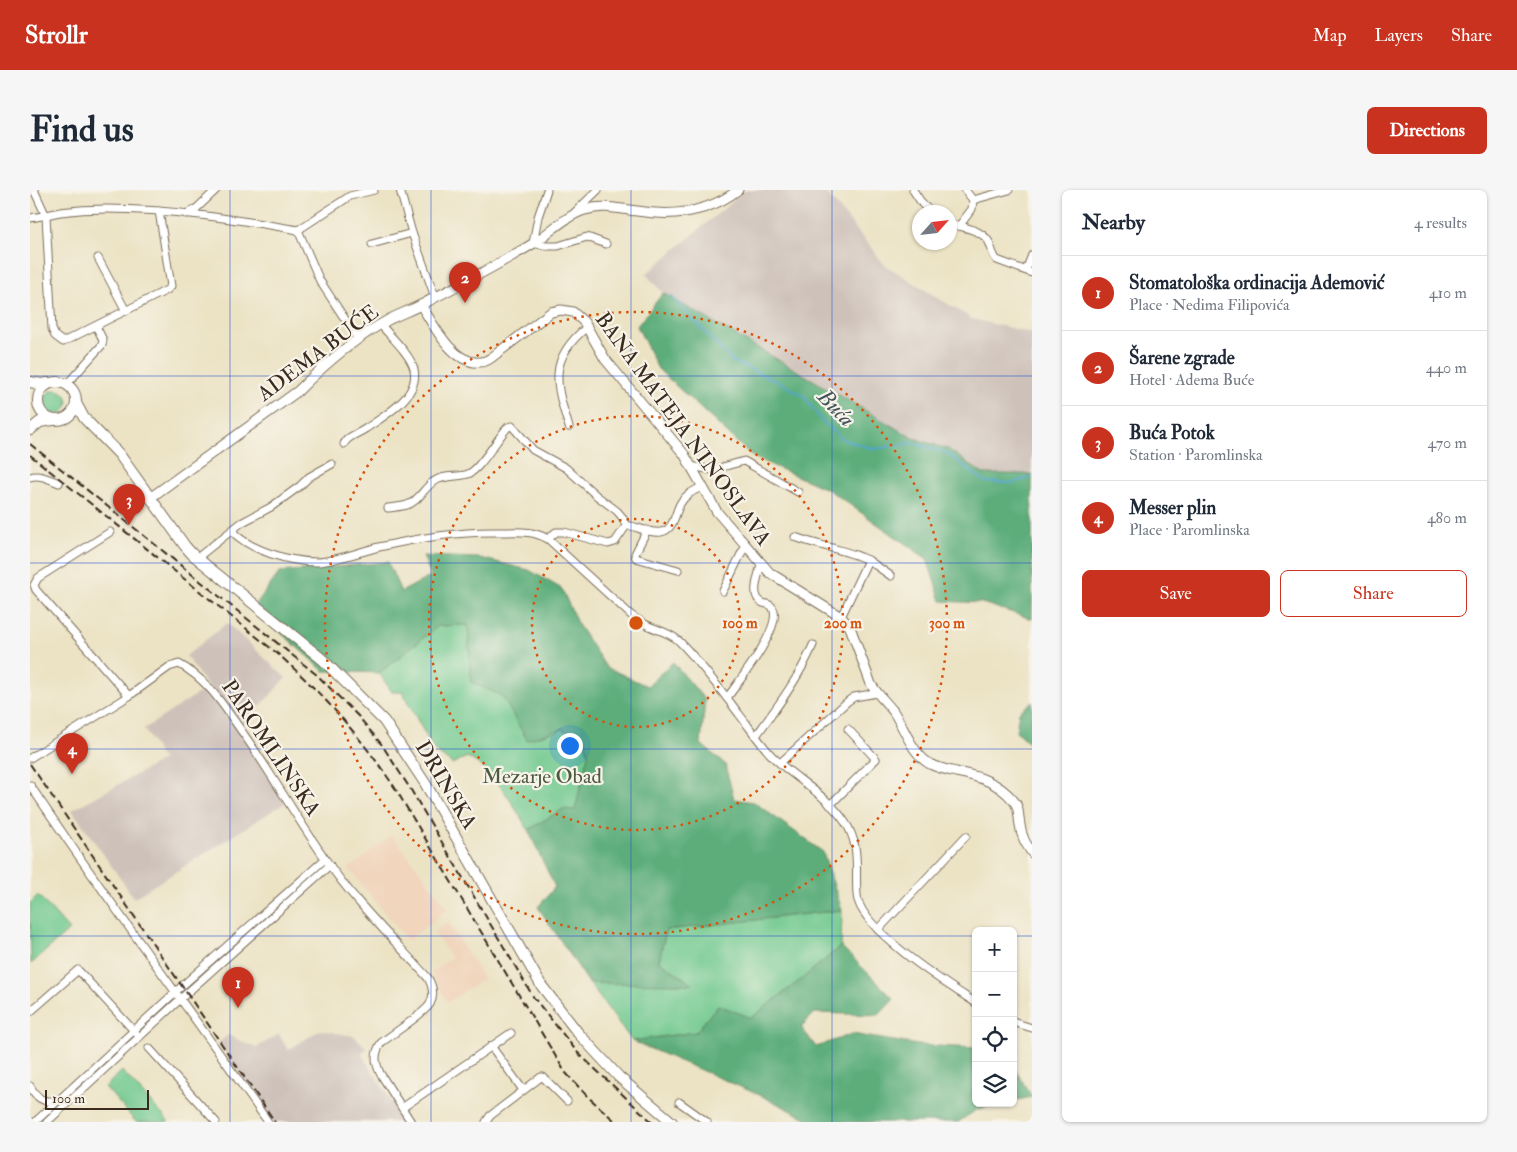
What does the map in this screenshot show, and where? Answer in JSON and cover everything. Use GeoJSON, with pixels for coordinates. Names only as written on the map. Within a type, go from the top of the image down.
{"type":"FeatureCollection","features":[{"type":"Feature","properties":{"kind":"main road"},"geometry":{"type":"LineString","coordinates":[[30,382],[42,384],[54,381],[67,384],[74,392],[76,403],[66,418]]}},
{"type":"Feature","properties":{"kind":"main road"},"geometry":{"type":"LineString","coordinates":[[30,382],[44,415],[54,420]]}},
{"type":"Feature","properties":{"kind":"main road"},"geometry":{"type":"LineString","coordinates":[[31,428],[36,418],[39,392],[48,383]]}},
{"type":"Feature","properties":{"kind":"main road","name":"DRINSKA"},"geometry":{"type":"LineString","coordinates":[[76,403],[84,418],[119,454],[185,546],[197,558],[322,659],[384,721],[425,783],[541,985],[559,1010],[619,1077],[672,1122]]}},
{"type":"Feature","properties":{"kind":"main road"},"geometry":{"type":"LineString","coordinates":[[31,428],[40,422],[66,418],[84,418]]}},
{"type":"Feature","properties":{"kind":"street"},"geometry":{"type":"LineString","coordinates":[[34,190],[46,216],[51,322],[55,336],[63,342],[167,290],[171,286],[159,211]]}},
{"type":"Feature","properties":{"kind":"street"},"geometry":{"type":"LineString","coordinates":[[183,214],[190,213],[197,208],[216,190]]}},
{"type":"Feature","properties":{"kind":"street"},"geometry":{"type":"LineString","coordinates":[[30,218],[61,212],[105,209],[159,211],[239,220],[298,230],[350,196],[374,190]]}},
{"type":"Feature","properties":{"kind":"street"},"geometry":{"type":"LineString","coordinates":[[400,190],[412,233],[435,297]]}},
{"type":"Feature","properties":{"kind":"street"},"geometry":{"type":"LineString","coordinates":[[547,190],[538,217],[533,243],[545,246],[558,246],[587,237],[606,244]]}},
{"type":"Feature","properties":{"kind":"street"},"geometry":{"type":"LineString","coordinates":[[567,220],[598,190]]}},
{"type":"Feature","properties":{"kind":"street","name":"ADEMA BUĆE"},"geometry":{"type":"LineString","coordinates":[[150,498],[298,391],[318,371],[358,339],[381,325],[453,289],[533,243],[584,210],[600,207],[661,215],[682,214],[700,211],[716,204],[738,190]]}},
{"type":"Feature","properties":{"kind":"street"},"geometry":{"type":"LineString","coordinates":[[913,190],[923,205]]}},
{"type":"Feature","properties":{"kind":"street"},"geometry":{"type":"LineString","coordinates":[[965,190],[973,200],[972,209],[959,226],[981,234],[988,240],[997,260],[1029,272],[1032,255]]}},
{"type":"Feature","properties":{"kind":"street"},"geometry":{"type":"LineString","coordinates":[[973,200],[1009,190]]}},
{"type":"Feature","properties":{"kind":"street"},"geometry":{"type":"LineString","coordinates":[[298,230],[320,281],[358,339]]}},
{"type":"Feature","properties":{"kind":"street"},"geometry":{"type":"LineString","coordinates":[[372,244],[412,233]]}},
{"type":"Feature","properties":{"kind":"street"},"geometry":{"type":"LineString","coordinates":[[98,258],[126,311]]}},
{"type":"Feature","properties":{"kind":"street","name":"BANA MATEJA NINOSLAVA"},"geometry":{"type":"LineString","coordinates":[[421,305],[448,347],[468,360],[479,362],[491,358],[551,312],[562,310],[573,312],[587,327],[605,359],[684,454],[717,512],[761,564],[782,582],[807,595],[841,617],[850,627],[876,693],[891,709],[923,760],[943,769],[977,776],[995,784],[1013,799],[1018,808],[1024,840],[1032,853]]}},
{"type":"Feature","properties":{"kind":"street"},"geometry":{"type":"LineString","coordinates":[[344,444],[348,438],[379,420],[405,399],[414,382],[414,368],[406,354],[381,325]]}},
{"type":"Feature","properties":{"kind":"street"},"geometry":{"type":"LineString","coordinates":[[67,384],[102,345],[103,340],[96,326]]}},
{"type":"Feature","properties":{"kind":"street"},"geometry":{"type":"LineString","coordinates":[[569,426],[558,390],[557,374],[568,345],[573,338],[587,327]]}},
{"type":"Feature","properties":{"kind":"street"},"geometry":{"type":"LineString","coordinates":[[388,508],[408,505],[430,484],[442,477],[467,474],[473,471],[488,454],[501,434],[508,426],[512,426],[533,450],[566,468],[617,511],[623,518],[626,526]]}},
{"type":"Feature","properties":{"kind":"street"},"geometry":{"type":"LineString","coordinates":[[690,466],[712,470],[744,462],[798,492]]}},
{"type":"Feature","properties":{"kind":"street"},"geometry":{"type":"LineString","coordinates":[[197,558],[241,523],[271,507],[309,477],[332,464]]}},
{"type":"Feature","properties":{"kind":"street"},"geometry":{"type":"LineString","coordinates":[[30,477],[45,477],[58,483]]}},
{"type":"Feature","properties":{"kind":"street"},"geometry":{"type":"LineString","coordinates":[[626,526],[660,533],[667,530],[671,525],[680,502],[690,493],[702,487]]}},
{"type":"Feature","properties":{"kind":"street"},"geometry":{"type":"LineString","coordinates":[[548,539],[556,532],[564,532],[608,544],[615,542],[626,526]]}},
{"type":"Feature","properties":{"kind":"street"},"geometry":{"type":"LineString","coordinates":[[232,530],[239,538],[280,557],[318,562],[382,547],[452,534],[482,531],[526,531],[536,533],[548,539],[632,616],[644,624],[678,640],[780,763],[830,805],[845,822],[852,836],[857,855],[857,896],[859,904],[878,930],[937,977],[972,1000]]}},
{"type":"Feature","properties":{"kind":"street"},"geometry":{"type":"LineString","coordinates":[[647,530],[635,556],[678,570]]}},
{"type":"Feature","properties":{"kind":"street"},"geometry":{"type":"LineString","coordinates":[[110,532],[38,578],[34,585],[36,590],[129,696]]}},
{"type":"Feature","properties":{"kind":"street"},"geometry":{"type":"LineString","coordinates":[[794,537],[856,555],[868,560],[891,576]]}},
{"type":"Feature","properties":{"kind":"street"},"geometry":{"type":"LineString","coordinates":[[723,590],[742,552],[747,546]]}},
{"type":"Feature","properties":{"kind":"street"},"geometry":{"type":"LineString","coordinates":[[841,617],[868,560]]}},
{"type":"Feature","properties":{"kind":"street"},"geometry":{"type":"LineString","coordinates":[[727,698],[768,636],[775,616],[773,607],[760,601],[756,596],[755,589],[761,564]]}},
{"type":"Feature","properties":{"kind":"street"},"geometry":{"type":"LineString","coordinates":[[756,736],[791,687],[805,663],[813,644]]}},
{"type":"Feature","properties":{"kind":"street","name":"PAROMLINSKA"},"geometry":{"type":"LineString","coordinates":[[30,758],[178,664],[213,690],[264,763],[327,862],[428,978],[432,985],[433,992],[430,1004],[381,1043],[375,1057],[376,1066],[411,1122]]}},
{"type":"Feature","properties":{"kind":"street"},"geometry":{"type":"LineString","coordinates":[[780,763],[848,700],[876,693]]}},
{"type":"Feature","properties":{"kind":"street"},"geometry":{"type":"LineString","coordinates":[[830,805],[876,759],[848,729]]}},
{"type":"Feature","properties":{"kind":"street"},"geometry":{"type":"LineString","coordinates":[[30,785],[149,958],[268,1122]]}},
{"type":"Feature","properties":{"kind":"street"},"geometry":{"type":"LineString","coordinates":[[878,930],[966,836]]}},
{"type":"Feature","properties":{"kind":"street"},"geometry":{"type":"LineString","coordinates":[[35,1122],[134,1031],[178,996],[327,862]]}},
{"type":"Feature","properties":{"kind":"street"},"geometry":{"type":"LineString","coordinates":[[30,1012],[78,970],[139,1037]]}},
{"type":"Feature","properties":{"kind":"street"},"geometry":{"type":"LineString","coordinates":[[47,1122],[139,1037],[178,996]]}},
{"type":"Feature","properties":{"kind":"street"},"geometry":{"type":"LineString","coordinates":[[1017,1023],[1032,1028]]}},
{"type":"Feature","properties":{"kind":"street"},"geometry":{"type":"LineString","coordinates":[[402,1108],[511,1033]]}},
{"type":"Feature","properties":{"kind":"street"},"geometry":{"type":"LineString","coordinates":[[492,1046],[523,1090]]}},
{"type":"Feature","properties":{"kind":"street"},"geometry":{"type":"LineString","coordinates":[[149,1048],[216,1122]]}},
{"type":"Feature","properties":{"kind":"street"},"geometry":{"type":"LineString","coordinates":[[486,1122],[490,1116],[543,1077],[567,1101]]}},
{"type":"Feature","properties":{"kind":"street"},"geometry":{"type":"LineString","coordinates":[[30,1086],[41,1100],[50,1101],[61,1097]]}},
{"type":"Feature","properties":{"kind":"street"},"geometry":{"type":"LineString","coordinates":[[680,1102],[707,1122]]}},
{"type":"Feature","properties":{"kind":"street"},"geometry":{"type":"LineString","coordinates":[[30,1115],[31,1122]]}},
{"type":"Feature","properties":{"kind":"shaded area"},"geometry":{"type":"Polygon","coordinates":[[[746,190],[824,190],[885,265],[972,319],[1032,333],[1032,474],[983,474],[948,449],[913,438],[663,293],[646,274],[746,190]]]}},
{"type":"Feature","properties":{"kind":"shaded area"},"geometry":{"type":"Polygon","coordinates":[[[227,623],[286,678],[240,728],[285,803],[134,898],[72,810],[163,760],[144,729],[208,687],[186,656],[227,623]]]}},
{"type":"Feature","properties":{"kind":"shaded area"},"geometry":{"type":"Polygon","coordinates":[[[392,835],[448,908],[408,941],[349,869],[392,835]]]}},
{"type":"Feature","properties":{"kind":"shaded area"},"geometry":{"type":"Polygon","coordinates":[[[448,922],[484,979],[448,1002],[430,973],[451,958],[434,932],[448,922]]]}},
{"type":"Feature","properties":{"kind":"shaded area"},"geometry":{"type":"Polygon","coordinates":[[[320,1030],[354,1036],[367,1048],[361,1054],[405,1122],[273,1122],[218,1043],[228,1035],[256,1048],[279,1034],[288,1050],[320,1030]]]}},
{"type":"Feature","properties":{"kind":"green space"},"geometry":{"type":"Polygon","coordinates":[[[663,293],[913,438],[948,449],[983,474],[1032,474],[1032,619],[982,603],[941,601],[927,559],[829,490],[753,457],[658,369],[637,326],[663,293]]]}},
{"type":"Feature","properties":{"kind":"green space"},"geometry":{"type":"Polygon","coordinates":[[[56,390],[65,393],[68,402],[65,411],[56,414],[47,411],[44,402],[47,393],[56,390]]]}},
{"type":"Feature","properties":{"kind":"green space"},"geometry":{"type":"Polygon","coordinates":[[[423,556],[480,558],[529,570],[562,589],[577,623],[606,667],[647,686],[673,662],[705,700],[701,744],[725,764],[734,799],[754,802],[823,852],[842,910],[666,930],[659,961],[693,984],[589,983],[538,907],[555,887],[528,830],[563,809],[575,810],[588,755],[585,739],[562,729],[527,740],[502,696],[471,682],[468,625],[438,626],[379,673],[324,671],[253,608],[280,572],[388,562],[401,592],[431,576],[423,556]]]}},
{"type":"Feature","properties":{"kind":"green space","name":"Mezarje Obad"},"geometry":{"type":"Polygon","coordinates":[[[468,625],[471,682],[502,696],[527,739],[562,729],[585,739],[588,755],[575,811],[563,809],[528,830],[509,799],[487,771],[467,757],[452,764],[434,750],[402,692],[392,692],[379,673],[438,626],[468,625]]]}},
{"type":"Feature","properties":{"kind":"green space"},"geometry":{"type":"Polygon","coordinates":[[[1032,702],[1032,746],[1016,731],[1019,712],[1032,702]]]}},
{"type":"Feature","properties":{"kind":"green space"},"geometry":{"type":"Polygon","coordinates":[[[38,895],[69,930],[31,964],[30,903],[38,895]]]}},
{"type":"Feature","properties":{"kind":"green space"},"geometry":{"type":"Polygon","coordinates":[[[842,910],[841,946],[751,1018],[718,1005],[696,1032],[632,1041],[589,983],[692,984],[659,961],[666,930],[842,910]]]}},
{"type":"Feature","properties":{"kind":"green space"},"geometry":{"type":"Polygon","coordinates":[[[841,946],[894,999],[879,1015],[815,1013],[801,1027],[816,1047],[852,1034],[918,1045],[972,1048],[972,1107],[986,1107],[978,1109],[958,1122],[814,1122],[762,1096],[632,1041],[696,1032],[718,1005],[751,1018],[841,946]]]}},
{"type":"Feature","properties":{"kind":"green space"},"geometry":{"type":"Polygon","coordinates":[[[122,1071],[169,1122],[136,1122],[105,1087],[122,1071]]]}},
{"type":"Feature","properties":{"kind":"green space"},"geometry":{"type":"Polygon","coordinates":[[[1017,1073],[1032,1097],[1017,1100],[1017,1073]]]}},
{"type":"Feature","properties":{"kind":"waterway","name":"Buća"},"geometry":{"type":"LineString","coordinates":[[671,296],[732,361],[781,383],[804,396],[821,420],[844,440],[875,449],[912,443],[945,452],[985,482],[1012,483],[1032,477]]}},
{"type":"Feature","properties":{"kind":"railway"},"geometry":{"type":"LineString","coordinates":[[30,444],[317,675],[358,716],[382,745],[411,790],[534,998],[578,1053],[652,1122]]}},
{"type":"Feature","properties":{"kind":"railway"},"geometry":{"type":"LineString","coordinates":[[30,455],[278,654],[341,717],[369,751],[395,788],[565,1072],[588,1097],[616,1122]]}},
{"type":"Feature","properties":{"kind":"railway"},"geometry":{"type":"LineString","coordinates":[[30,764],[275,1122]]}},
{"type":"Feature","properties":{"kind":"place","name":"Šarene zgrade"},"geometry":{"type":"Point","coordinates":[465,303]}},
{"type":"Feature","properties":{"kind":"place","name":"Buća Potok"},"geometry":{"type":"Point","coordinates":[129,525]}},
{"type":"Feature","properties":{"kind":"place","name":"Messer plin"},"geometry":{"type":"Point","coordinates":[72,774]}},
{"type":"Feature","properties":{"kind":"place","name":"Stomatološka ordinacija Ademović"},"geometry":{"type":"Point","coordinates":[238,1008]}}]}
